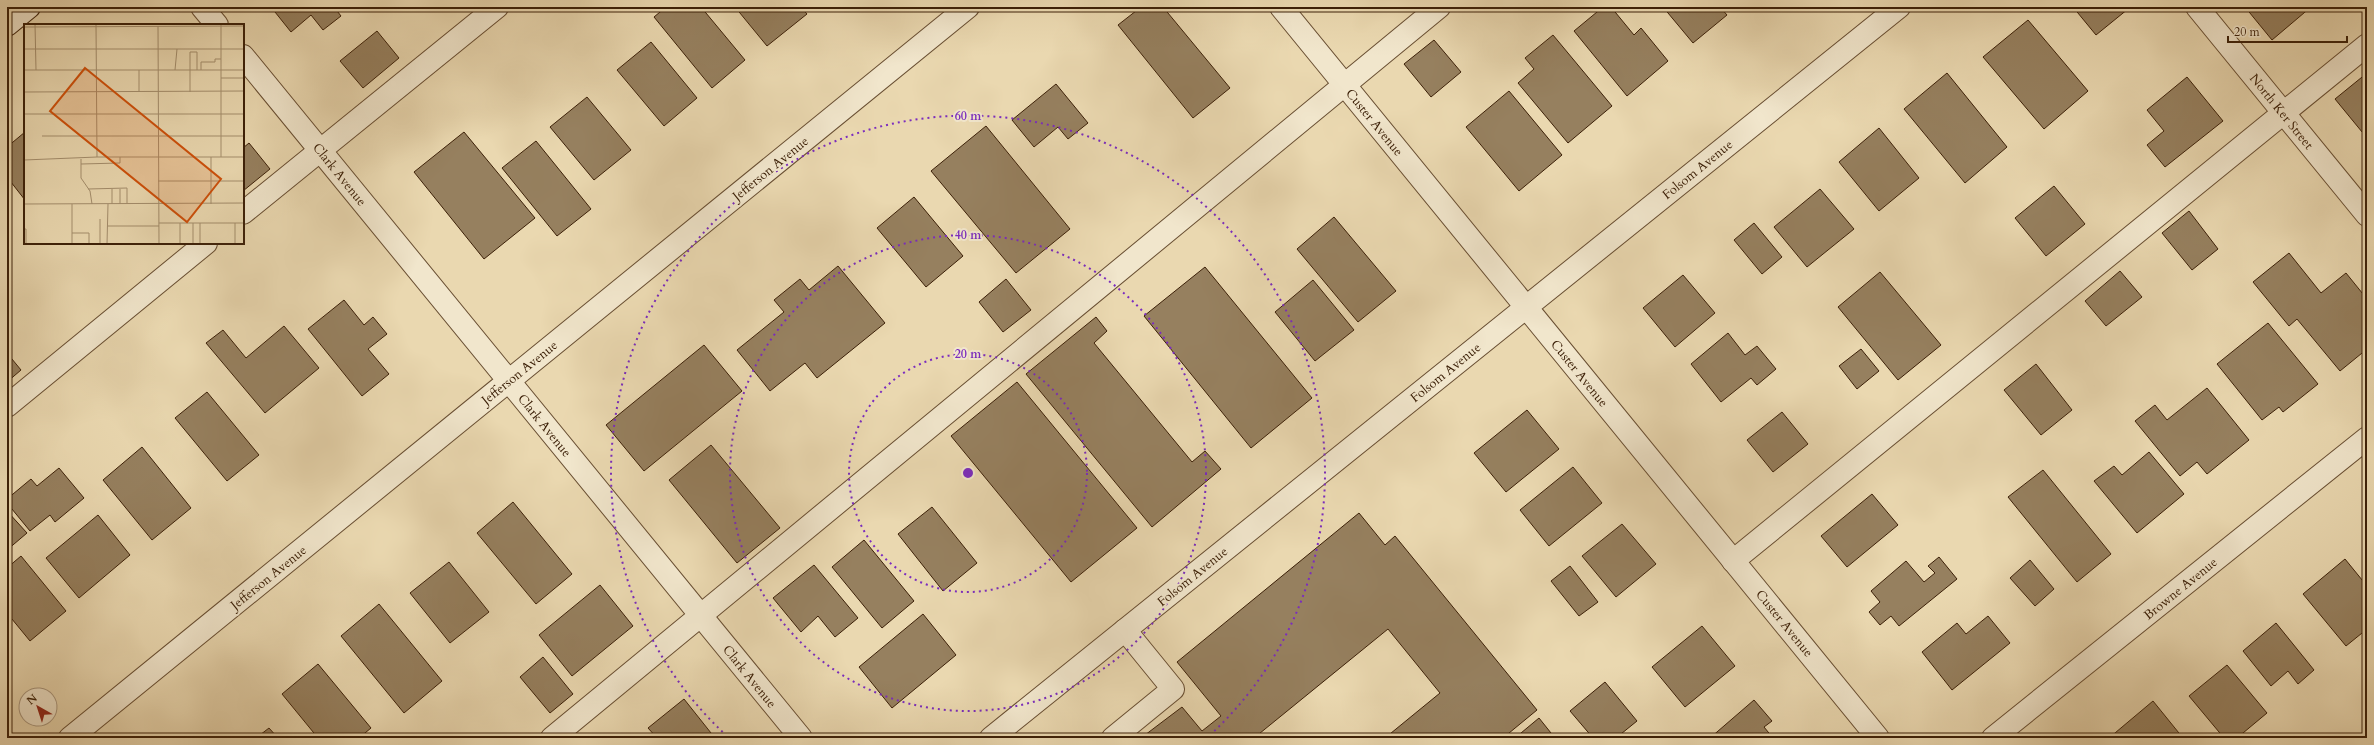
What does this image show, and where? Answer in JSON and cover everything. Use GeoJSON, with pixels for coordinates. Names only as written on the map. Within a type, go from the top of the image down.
{"type":"FeatureCollection","features":[{"type":"Feature","properties":{"kind":"street"},"geometry":{"type":"LineString","coordinates":[[7,25],[29,7]]}},
{"type":"Feature","properties":{"kind":"street"},"geometry":{"type":"LineString","coordinates":[[202,7],[216,24]]}},
{"type":"Feature","properties":{"kind":"street"},"geometry":{"type":"LineString","coordinates":[[244,212],[497,7]]}},
{"type":"Feature","properties":{"kind":"street","name":"Jefferson Avenue"},"geometry":{"type":"LineString","coordinates":[[70,738],[968,7]]}},
{"type":"Feature","properties":{"kind":"street","name":"Custer Avenue"},"geometry":{"type":"LineString","coordinates":[[1281,7],[1878,738]]}},
{"type":"Feature","properties":{"kind":"street"},"geometry":{"type":"LineString","coordinates":[[552,738],[702,616],[1439,7]]}},
{"type":"Feature","properties":{"kind":"street","name":"Folsom Avenue"},"geometry":{"type":"LineString","coordinates":[[991,738],[1899,7]]}},
{"type":"Feature","properties":{"kind":"street","name":"North Ker Street"},"geometry":{"type":"LineString","coordinates":[[2197,7],[2367,215]]}},
{"type":"Feature","properties":{"kind":"street"},"geometry":{"type":"LineString","coordinates":[[1733,561],[2367,45]]}},
{"type":"Feature","properties":{"kind":"street","name":"Clark Avenue"},"geometry":{"type":"LineString","coordinates":[[244,57],[801,738]]}},
{"type":"Feature","properties":{"kind":"street"},"geometry":{"type":"LineString","coordinates":[[7,406],[205,244]]}},
{"type":"Feature","properties":{"kind":"street","name":"Browne Avenue"},"geometry":{"type":"LineString","coordinates":[[1993,738],[2367,438]]}},
{"type":"Feature","properties":{"kind":"street"},"geometry":{"type":"LineString","coordinates":[[1114,738],[1174,689],[1125,630]]}},
{"type":"Feature","properties":{"kind":"building"},"geometry":{"type":"Polygon","coordinates":[[[271,7],[334,7],[341,16],[323,30],[311,15],[291,32],[271,7]]]}},
{"type":"Feature","properties":{"kind":"building"},"geometry":{"type":"Polygon","coordinates":[[[666,7],[701,7],[745,60],[712,88],[654,17],[666,7]]]}},
{"type":"Feature","properties":{"kind":"building"},"geometry":{"type":"Polygon","coordinates":[[[735,7],[801,7],[807,14],[767,46],[735,7]]]}},
{"type":"Feature","properties":{"kind":"building"},"geometry":{"type":"Polygon","coordinates":[[[1141,7],[1163,7],[1230,88],[1193,118],[1118,25],[1141,7]]]}},
{"type":"Feature","properties":{"kind":"building"},"geometry":{"type":"Polygon","coordinates":[[[1603,7],[1611,7],[1634,35],[1641,28],[1668,61],[1627,96],[1574,31],[1603,7]]]}},
{"type":"Feature","properties":{"kind":"building"},"geometry":{"type":"Polygon","coordinates":[[[1663,7],[1720,7],[1727,15],[1693,43],[1663,7]]]}},
{"type":"Feature","properties":{"kind":"building"},"geometry":{"type":"Polygon","coordinates":[[[2073,7],[2126,7],[2128,9],[2096,35],[2073,7]]]}},
{"type":"Feature","properties":{"kind":"building"},"geometry":{"type":"Polygon","coordinates":[[[2245,7],[2311,7],[2272,40],[2245,7]]]}},
{"type":"Feature","properties":{"kind":"building"},"geometry":{"type":"Polygon","coordinates":[[[2028,20],[2088,91],[2044,129],[1983,57],[2028,20]]]}},
{"type":"Feature","properties":{"kind":"building"},"geometry":{"type":"Polygon","coordinates":[[[377,31],[399,58],[363,88],[340,61],[377,31]]]}},
{"type":"Feature","properties":{"kind":"building"},"geometry":{"type":"Polygon","coordinates":[[[1553,35],[1612,106],[1568,143],[1518,83],[1534,69],[1525,58],[1553,35]]]}},
{"type":"Feature","properties":{"kind":"building"},"geometry":{"type":"Polygon","coordinates":[[[1434,40],[1461,72],[1431,97],[1404,64],[1434,40]]]}},
{"type":"Feature","properties":{"kind":"building"},"geometry":{"type":"Polygon","coordinates":[[[651,42],[697,98],[664,126],[617,70],[651,42]]]}},
{"type":"Feature","properties":{"kind":"building"},"geometry":{"type":"Polygon","coordinates":[[[1947,73],[2007,147],[1965,183],[1904,109],[1947,73]]]}},
{"type":"Feature","properties":{"kind":"building"},"geometry":{"type":"Polygon","coordinates":[[[2367,73],[2367,138],[2335,99],[2367,73]]]}},
{"type":"Feature","properties":{"kind":"building"},"geometry":{"type":"Polygon","coordinates":[[[2187,77],[2223,121],[2165,167],[2147,145],[2164,131],[2147,110],[2187,77]]]}},
{"type":"Feature","properties":{"kind":"building"},"geometry":{"type":"Polygon","coordinates":[[[1056,84],[1088,123],[1068,139],[1058,127],[1034,147],[1012,120],[1056,84]]]}},
{"type":"Feature","properties":{"kind":"building"},"geometry":{"type":"Polygon","coordinates":[[[1509,91],[1562,155],[1519,191],[1466,127],[1509,91]]]}},
{"type":"Feature","properties":{"kind":"building"},"geometry":{"type":"Polygon","coordinates":[[[587,97],[631,150],[594,180],[550,127],[587,97]]]}},
{"type":"Feature","properties":{"kind":"building"},"geometry":{"type":"Polygon","coordinates":[[[986,126],[1070,229],[1016,273],[931,171],[986,126]]]}},
{"type":"Feature","properties":{"kind":"building"},"geometry":{"type":"Polygon","coordinates":[[[1879,128],[1919,178],[1879,211],[1839,162],[1879,128]]]}},
{"type":"Feature","properties":{"kind":"building"},"geometry":{"type":"Polygon","coordinates":[[[464,132],[535,218],[484,259],[414,172],[464,132]]]}},
{"type":"Feature","properties":{"kind":"building"},"geometry":{"type":"Polygon","coordinates":[[[24,133],[24,199],[7,177],[7,147],[24,133]]]}},
{"type":"Feature","properties":{"kind":"building"},"geometry":{"type":"Polygon","coordinates":[[[536,141],[591,209],[557,236],[502,168],[536,141]]]}},
{"type":"Feature","properties":{"kind":"building"},"geometry":{"type":"Polygon","coordinates":[[[249,143],[270,169],[244,190],[244,147],[249,143]]]}},
{"type":"Feature","properties":{"kind":"building"},"geometry":{"type":"Polygon","coordinates":[[[2054,186],[2085,224],[2046,256],[2015,218],[2054,186]]]}},
{"type":"Feature","properties":{"kind":"building"},"geometry":{"type":"Polygon","coordinates":[[[1820,189],[1854,229],[1807,267],[1774,227],[1820,189]]]}},
{"type":"Feature","properties":{"kind":"building"},"geometry":{"type":"Polygon","coordinates":[[[914,197],[963,256],[926,287],[877,228],[914,197]]]}},
{"type":"Feature","properties":{"kind":"building"},"geometry":{"type":"Polygon","coordinates":[[[2189,211],[2218,249],[2192,270],[2162,233],[2189,211]]]}},
{"type":"Feature","properties":{"kind":"building"},"geometry":{"type":"Polygon","coordinates":[[[1334,217],[1396,291],[1358,322],[1297,249],[1334,217]]]}},
{"type":"Feature","properties":{"kind":"building"},"geometry":{"type":"Polygon","coordinates":[[[1754,223],[1782,257],[1762,274],[1734,240],[1754,223]]]}},
{"type":"Feature","properties":{"kind":"building"},"geometry":{"type":"Polygon","coordinates":[[[2289,253],[2321,293],[2346,273],[2367,299],[2367,349],[2340,371],[2297,319],[2289,326],[2253,282],[2289,253]]]}},
{"type":"Feature","properties":{"kind":"building"},"geometry":{"type":"Polygon","coordinates":[[[838,266],[885,323],[817,378],[805,363],[770,391],[737,350],[784,312],[774,300],[800,279],[809,290],[838,266]]]}},
{"type":"Feature","properties":{"kind":"building"},"geometry":{"type":"Polygon","coordinates":[[[1205,267],[1312,398],[1251,448],[1144,316],[1205,267]]]}},
{"type":"Feature","properties":{"kind":"building"},"geometry":{"type":"Polygon","coordinates":[[[2120,271],[2142,297],[2106,326],[2085,301],[2120,271]]]}},
{"type":"Feature","properties":{"kind":"building"},"geometry":{"type":"Polygon","coordinates":[[[1880,272],[1941,345],[1898,380],[1838,307],[1880,272]]]}},
{"type":"Feature","properties":{"kind":"building"},"geometry":{"type":"Polygon","coordinates":[[[1683,275],[1715,313],[1675,347],[1643,308],[1683,275]]]}},
{"type":"Feature","properties":{"kind":"building"},"geometry":{"type":"Polygon","coordinates":[[[1006,279],[1031,310],[1003,332],[979,302],[1006,279]]]}},
{"type":"Feature","properties":{"kind":"building"},"geometry":{"type":"Polygon","coordinates":[[[1313,280],[1354,330],[1315,361],[1275,312],[1313,280]]]}},
{"type":"Feature","properties":{"kind":"building"},"geometry":{"type":"Polygon","coordinates":[[[344,300],[364,325],[373,317],[387,334],[368,349],[389,374],[362,396],[308,329],[344,300]]]}},
{"type":"Feature","properties":{"kind":"building"},"geometry":{"type":"Polygon","coordinates":[[[1096,317],[1107,331],[1094,343],[1192,462],[1205,451],[1221,469],[1152,527],[1026,374],[1096,317]]]}},
{"type":"Feature","properties":{"kind":"building"},"geometry":{"type":"Polygon","coordinates":[[[2268,323],[2318,384],[2283,412],[2279,407],[2262,420],[2217,364],[2268,323]]]}},
{"type":"Feature","properties":{"kind":"building"},"geometry":{"type":"Polygon","coordinates":[[[284,326],[319,368],[265,413],[206,343],[223,330],[246,358],[284,326]]]}},
{"type":"Feature","properties":{"kind":"building"},"geometry":{"type":"Polygon","coordinates":[[[1728,333],[1745,355],[1757,346],[1776,369],[1757,385],[1751,378],[1721,402],[1691,364],[1728,333]]]}},
{"type":"Feature","properties":{"kind":"building"},"geometry":{"type":"Polygon","coordinates":[[[704,345],[742,391],[644,471],[606,425],[704,345]]]}},
{"type":"Feature","properties":{"kind":"building"},"geometry":{"type":"Polygon","coordinates":[[[1861,349],[1879,371],[1857,389],[1839,366],[1861,349]]]}},
{"type":"Feature","properties":{"kind":"building"},"geometry":{"type":"Polygon","coordinates":[[[7,353],[21,370],[7,382],[7,353]]]}},
{"type":"Feature","properties":{"kind":"building"},"geometry":{"type":"Polygon","coordinates":[[[2036,364],[2072,410],[2041,435],[2004,390],[2036,364]]]}},
{"type":"Feature","properties":{"kind":"building"},"geometry":{"type":"Polygon","coordinates":[[[1017,382],[1137,528],[1071,582],[951,436],[1017,382]]]}},
{"type":"Feature","properties":{"kind":"building"},"geometry":{"type":"Polygon","coordinates":[[[2207,388],[2249,440],[2207,474],[2197,462],[2180,476],[2135,421],[2155,405],[2167,420],[2207,388]]]}},
{"type":"Feature","properties":{"kind":"building"},"geometry":{"type":"Polygon","coordinates":[[[207,392],[259,455],[227,481],[175,418],[207,392]]]}},
{"type":"Feature","properties":{"kind":"building"},"geometry":{"type":"Polygon","coordinates":[[[1527,410],[1559,449],[1506,492],[1474,453],[1527,410]]]}},
{"type":"Feature","properties":{"kind":"building"},"geometry":{"type":"Polygon","coordinates":[[[1782,412],[1808,444],[1773,472],[1747,440],[1782,412]]]}},
{"type":"Feature","properties":{"kind":"building"},"geometry":{"type":"Polygon","coordinates":[[[711,445],[780,528],[737,563],[669,480],[711,445]]]}},
{"type":"Feature","properties":{"kind":"building"},"geometry":{"type":"Polygon","coordinates":[[[142,447],[191,508],[152,540],[103,480],[142,447]]]}},
{"type":"Feature","properties":{"kind":"building"},"geometry":{"type":"Polygon","coordinates":[[[2149,452],[2184,494],[2137,533],[2094,481],[2114,466],[2122,475],[2149,452]]]}},
{"type":"Feature","properties":{"kind":"building"},"geometry":{"type":"Polygon","coordinates":[[[1573,467],[1602,503],[1549,546],[1520,510],[1573,467]]]}},
{"type":"Feature","properties":{"kind":"building"},"geometry":{"type":"Polygon","coordinates":[[[59,468],[84,498],[55,522],[50,515],[30,531],[7,503],[7,499],[31,479],[37,486],[59,468]]]}},
{"type":"Feature","properties":{"kind":"building"},"geometry":{"type":"Polygon","coordinates":[[[2043,470],[2111,554],[2077,582],[2008,497],[2043,470]]]}},
{"type":"Feature","properties":{"kind":"building"},"geometry":{"type":"Polygon","coordinates":[[[1872,494],[1898,525],[1847,567],[1821,536],[1872,494]]]}},
{"type":"Feature","properties":{"kind":"building"},"geometry":{"type":"Polygon","coordinates":[[[513,502],[572,574],[536,604],[477,533],[513,502]]]}},
{"type":"Feature","properties":{"kind":"building"},"geometry":{"type":"Polygon","coordinates":[[[932,507],[977,563],[943,591],[898,534],[932,507]]]}},
{"type":"Feature","properties":{"kind":"building"},"geometry":{"type":"Polygon","coordinates":[[[7,511],[27,533],[7,550],[7,511]]]}},
{"type":"Feature","properties":{"kind":"building"},"geometry":{"type":"Polygon","coordinates":[[[1359,513],[1385,545],[1395,536],[1537,710],[1503,738],[1385,738],[1440,693],[1388,629],[1254,738],[1141,738],[1182,707],[1202,731],[1221,716],[1177,662],[1359,513]]]}},
{"type":"Feature","properties":{"kind":"building"},"geometry":{"type":"Polygon","coordinates":[[[98,515],[130,555],[79,598],[46,558],[98,515]]]}},
{"type":"Feature","properties":{"kind":"building"},"geometry":{"type":"Polygon","coordinates":[[[1622,524],[1656,564],[1616,597],[1582,556],[1622,524]]]}},
{"type":"Feature","properties":{"kind":"building"},"geometry":{"type":"Polygon","coordinates":[[[864,540],[914,601],[882,628],[832,567],[864,540]]]}},
{"type":"Feature","properties":{"kind":"building"},"geometry":{"type":"Polygon","coordinates":[[[21,556],[66,611],[30,641],[7,613],[7,568],[21,556]]]}},
{"type":"Feature","properties":{"kind":"building"},"geometry":{"type":"Polygon","coordinates":[[[1939,557],[1957,579],[1899,626],[1891,616],[1880,625],[1869,612],[1880,602],[1871,591],[1906,561],[1924,582],[1935,573],[1928,566],[1939,557]]]}},
{"type":"Feature","properties":{"kind":"building"},"geometry":{"type":"Polygon","coordinates":[[[2345,559],[2367,586],[2367,629],[2346,646],[2303,594],[2345,559]]]}},
{"type":"Feature","properties":{"kind":"building"},"geometry":{"type":"Polygon","coordinates":[[[2030,560],[2054,589],[2035,606],[2010,578],[2030,560]]]}},
{"type":"Feature","properties":{"kind":"building"},"geometry":{"type":"Polygon","coordinates":[[[449,562],[489,612],[450,643],[410,593],[449,562]]]}},
{"type":"Feature","properties":{"kind":"building"},"geometry":{"type":"Polygon","coordinates":[[[814,565],[858,618],[835,637],[818,616],[801,632],[773,598],[814,565]]]}},
{"type":"Feature","properties":{"kind":"building"},"geometry":{"type":"Polygon","coordinates":[[[1570,566],[1598,602],[1579,616],[1551,581],[1570,566]]]}},
{"type":"Feature","properties":{"kind":"building"},"geometry":{"type":"Polygon","coordinates":[[[600,585],[633,626],[572,676],[539,635],[600,585]]]}},
{"type":"Feature","properties":{"kind":"building"},"geometry":{"type":"Polygon","coordinates":[[[379,604],[442,681],[404,713],[341,636],[379,604]]]}},
{"type":"Feature","properties":{"kind":"building"},"geometry":{"type":"Polygon","coordinates":[[[923,614],[956,655],[892,708],[859,667],[923,614]]]}},
{"type":"Feature","properties":{"kind":"building"},"geometry":{"type":"Polygon","coordinates":[[[1988,616],[2010,643],[1952,690],[1922,652],[1957,623],[1966,634],[1988,616]]]}},
{"type":"Feature","properties":{"kind":"building"},"geometry":{"type":"Polygon","coordinates":[[[2276,623],[2314,670],[2298,684],[2288,671],[2271,686],[2243,651],[2276,623]]]}},
{"type":"Feature","properties":{"kind":"building"},"geometry":{"type":"Polygon","coordinates":[[[1702,626],[1735,666],[1685,707],[1652,667],[1702,626]]]}},
{"type":"Feature","properties":{"kind":"building"},"geometry":{"type":"Polygon","coordinates":[[[543,657],[573,694],[550,713],[520,677],[543,657]]]}},
{"type":"Feature","properties":{"kind":"building"},"geometry":{"type":"Polygon","coordinates":[[[318,664],[371,728],[359,738],[318,738],[282,694],[318,664]]]}},
{"type":"Feature","properties":{"kind":"building"},"geometry":{"type":"Polygon","coordinates":[[[2227,665],[2267,713],[2237,738],[2224,738],[2189,696],[2227,665]]]}},
{"type":"Feature","properties":{"kind":"building"},"geometry":{"type":"Polygon","coordinates":[[[1605,682],[1637,721],[1616,738],[1593,738],[1570,711],[1605,682]]]}},
{"type":"Feature","properties":{"kind":"building"},"geometry":{"type":"Polygon","coordinates":[[[684,699],[715,738],[657,738],[648,728],[684,699]]]}},
{"type":"Feature","properties":{"kind":"building"},"geometry":{"type":"Polygon","coordinates":[[[1754,700],[1772,721],[1764,727],[1773,738],[1710,738],[1754,700]]]}},
{"type":"Feature","properties":{"kind":"building"},"geometry":{"type":"Polygon","coordinates":[[[2153,701],[2183,738],[2109,738],[2153,701]]]}},
{"type":"Feature","properties":{"kind":"building"},"geometry":{"type":"Polygon","coordinates":[[[1539,718],[1555,738],[1515,738],[1539,718]]]}},
{"type":"Feature","properties":{"kind":"building"},"geometry":{"type":"Polygon","coordinates":[[[269,728],[278,738],[256,738],[269,728]]]}}]}
